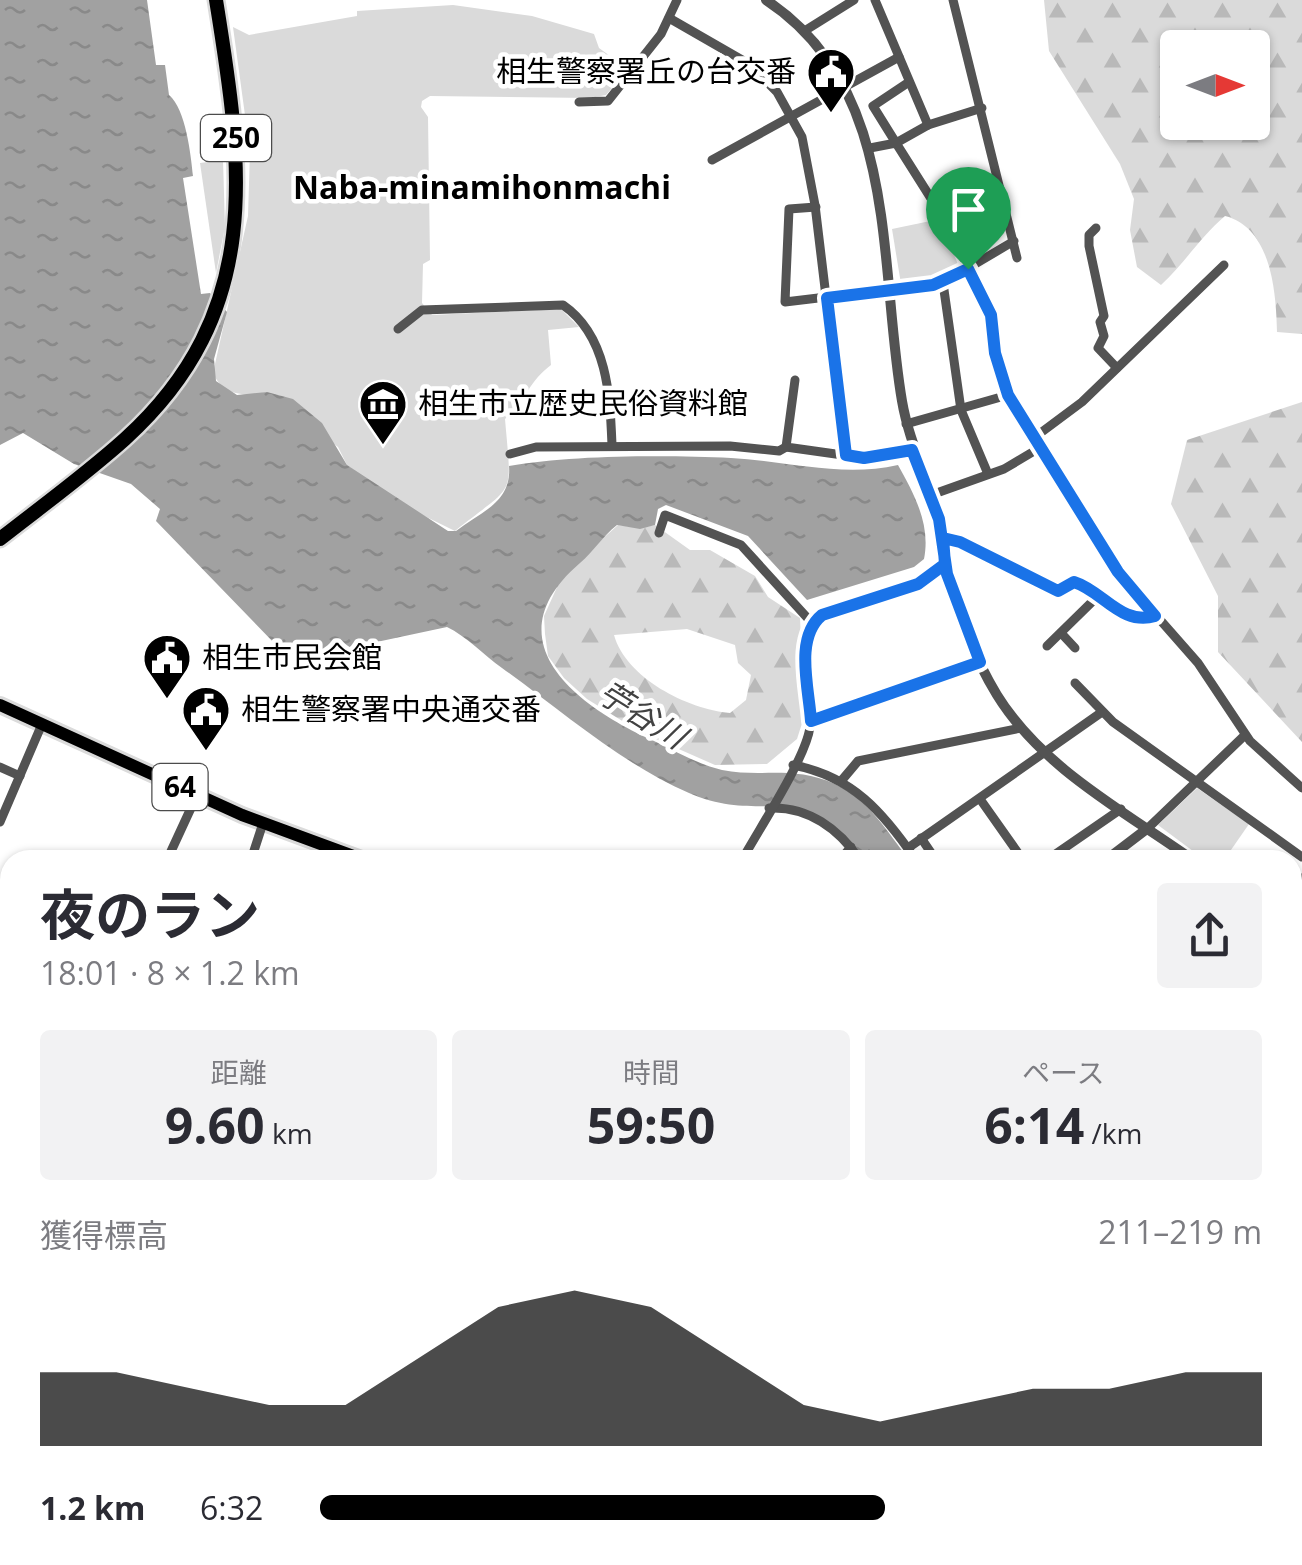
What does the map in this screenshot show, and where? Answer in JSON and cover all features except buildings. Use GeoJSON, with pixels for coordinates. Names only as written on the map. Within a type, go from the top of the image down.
{"type":"FeatureCollection","features":[{"type":"Feature","properties":{"kind":"highway","name":"250"},"geometry":{"type":"LineString","coordinates":[[0,540],[126,438],[170,389],[201,338],[225,276],[236,218],[239,169],[216,0]]}},
{"type":"Feature","properties":{"kind":"main road","name":"64"},"geometry":{"type":"LineString","coordinates":[[0,705],[328,850]]}},
{"type":"Feature","properties":{"kind":"street"},"geometry":{"type":"LineString","coordinates":[[579,102],[608,102],[669,18],[677,0]]}},
{"type":"Feature","properties":{"kind":"street"},"geometry":{"type":"LineString","coordinates":[[806,30],[854,0]]}},
{"type":"Feature","properties":{"kind":"street"},"geometry":{"type":"LineString","coordinates":[[875,0],[928,125]]}},
{"type":"Feature","properties":{"kind":"street"},"geometry":{"type":"LineString","coordinates":[[954,0],[1017,258]]}},
{"type":"Feature","properties":{"kind":"street"},"geometry":{"type":"LineString","coordinates":[[769,1],[806,30],[848,88],[870,148],[906,424],[912,450],[931,494],[943,538],[945,564],[980,662],[1021,728],[1044,753],[1178,850]]}},
{"type":"Feature","properties":{"kind":"street"},"geometry":{"type":"LineString","coordinates":[[669,18],[749,64],[794,118],[808,158],[816,207],[846,455]]}},
{"type":"Feature","properties":{"kind":"street"},"geometry":{"type":"LineString","coordinates":[[712,160],[899,58]]}},
{"type":"Feature","properties":{"kind":"street"},"geometry":{"type":"LineString","coordinates":[[910,82],[874,106],[944,219],[991,315],[995,353],[1008,395],[1118,572],[1198,663],[1245,735],[1302,788]]}},
{"type":"Feature","properties":{"kind":"street"},"geometry":{"type":"LineString","coordinates":[[870,148],[896,144],[928,125],[982,108]]}},
{"type":"Feature","properties":{"kind":"street"},"geometry":{"type":"LineString","coordinates":[[816,207],[789,209],[786,302],[943,283],[1014,241]]}},
{"type":"Feature","properties":{"kind":"street"},"geometry":{"type":"LineString","coordinates":[[1096,228],[1090,235],[1089,246],[1104,316],[1100,322],[1104,336],[1098,348],[1116,368]]}},
{"type":"Feature","properties":{"kind":"street"},"geometry":{"type":"LineString","coordinates":[[1035,436],[1082,402],[1224,265]]}},
{"type":"Feature","properties":{"kind":"street"},"geometry":{"type":"LineString","coordinates":[[943,283],[960,410],[988,474]]}},
{"type":"Feature","properties":{"kind":"street"},"geometry":{"type":"LineString","coordinates":[[398,329],[422,310],[563,305],[583,326],[600,354],[607,382],[612,445]]}},
{"type":"Feature","properties":{"kind":"street"},"geometry":{"type":"LineString","coordinates":[[786,448],[795,380]]}},
{"type":"Feature","properties":{"kind":"street"},"geometry":{"type":"LineString","coordinates":[[906,424],[1008,395]]}},
{"type":"Feature","properties":{"kind":"street"},"geometry":{"type":"LineString","coordinates":[[510,454],[536,447],[612,445],[730,446],[779,452],[786,448],[864,458],[912,450]]}},
{"type":"Feature","properties":{"kind":"street"},"geometry":{"type":"LineString","coordinates":[[931,494],[988,474],[1041,447]]}},
{"type":"Feature","properties":{"kind":"street"},"geometry":{"type":"LineString","coordinates":[[659,532],[665,515],[741,545],[812,623]]}},
{"type":"Feature","properties":{"kind":"street"},"geometry":{"type":"LineString","coordinates":[[943,538],[960,542],[1058,591],[1074,582],[1112,608],[1134,616],[1155,616]]}},
{"type":"Feature","properties":{"kind":"street"},"geometry":{"type":"LineString","coordinates":[[748,850],[792,768],[811,721],[806,648],[812,623],[822,615],[918,584],[945,564]]}},
{"type":"Feature","properties":{"kind":"street"},"geometry":{"type":"LineString","coordinates":[[1048,646],[1098,596]]}},
{"type":"Feature","properties":{"kind":"street"},"geometry":{"type":"LineString","coordinates":[[1061,633],[1074,648]]}},
{"type":"Feature","properties":{"kind":"street"},"geometry":{"type":"LineString","coordinates":[[811,721],[980,662]]}},
{"type":"Feature","properties":{"kind":"street"},"geometry":{"type":"LineString","coordinates":[[1075,683],[1102,712],[1294,850]]}},
{"type":"Feature","properties":{"kind":"street"},"geometry":{"type":"LineString","coordinates":[[792,768],[842,780],[881,812],[908,848],[1102,712]]}},
{"type":"Feature","properties":{"kind":"street"},"geometry":{"type":"LineString","coordinates":[[0,822],[42,724]]}},
{"type":"Feature","properties":{"kind":"street"},"geometry":{"type":"LineString","coordinates":[[842,780],[858,761],[1021,728]]}},
{"type":"Feature","properties":{"kind":"street"},"geometry":{"type":"LineString","coordinates":[[1120,850],[1245,735]]}},
{"type":"Feature","properties":{"kind":"street"},"geometry":{"type":"LineString","coordinates":[[0,767],[20,776]]}},
{"type":"Feature","properties":{"kind":"street"},"geometry":{"type":"LineString","coordinates":[[172,850],[197,795]]}},
{"type":"Feature","properties":{"kind":"street"},"geometry":{"type":"LineString","coordinates":[[980,799],[1016,850]]}},
{"type":"Feature","properties":{"kind":"street"},"geometry":{"type":"LineString","coordinates":[[770,806],[794,809],[816,818],[852,850]]}},
{"type":"Feature","properties":{"kind":"street"},"geometry":{"type":"LineString","coordinates":[[1062,850],[1121,809]]}},
{"type":"Feature","properties":{"kind":"street"},"geometry":{"type":"LineString","coordinates":[[254,850],[263,823]]}},
{"type":"Feature","properties":{"kind":"street"},"geometry":{"type":"LineString","coordinates":[[921,838],[929,850]]}},
{"type":"Feature","properties":{"kind":"green space"},"geometry":{"type":"Polygon","coordinates":[[[1044,0],[1302,0],[1302,334],[1277,332],[1272,280],[1261,247],[1252,233],[1225,216],[1161,285],[1137,267],[1130,230],[1134,199],[1120,164],[1049,51],[1044,0]]]}},
{"type":"Feature","properties":{"kind":"green space"},"geometry":{"type":"Polygon","coordinates":[[[453,5],[532,16],[594,34],[599,48],[628,69],[606,95],[590,98],[430,96],[422,101],[421,107],[428,117],[430,260],[423,264],[422,303],[432,315],[561,309],[579,327],[548,330],[551,365],[505,419],[509,464],[506,487],[455,531],[400,504],[347,465],[338,447],[267,392],[236,393],[217,381],[213,373],[248,216],[250,152],[233,27],[249,35],[357,16],[357,11],[453,5]]]}},
{"type":"Feature","properties":{"kind":"green space"},"geometry":{"type":"Polygon","coordinates":[[[223,160],[225,227],[216,273],[200,163],[223,160]]]}},
{"type":"Feature","properties":{"kind":"green space"},"geometry":{"type":"Polygon","coordinates":[[[940,219],[959,267],[936,280],[901,284],[892,229],[940,219]]]}},
{"type":"Feature","properties":{"kind":"green space"},"geometry":{"type":"Polygon","coordinates":[[[1302,402],[1302,742],[1218,652],[1218,596],[1171,504],[1187,440],[1302,402]]]}},
{"type":"Feature","properties":{"kind":"green space"},"geometry":{"type":"Polygon","coordinates":[[[618,525],[655,525],[690,550],[710,550],[755,576],[768,597],[800,618],[804,717],[797,739],[767,764],[715,765],[640,732],[587,699],[548,656],[544,616],[563,574],[618,525]],[[687,629],[614,635],[631,665],[660,689],[695,705],[730,713],[746,700],[751,675],[738,663],[735,645],[687,629]]]}},
{"type":"Feature","properties":{"kind":"green space"},"geometry":{"type":"Polygon","coordinates":[[[1197,788],[1249,824],[1231,850],[1192,850],[1158,825],[1197,788]]]}},
{"type":"Feature","properties":{"kind":"water"},"geometry":{"type":"Polygon","coordinates":[[[0,0],[147,0],[156,65],[165,65],[169,95],[180,111],[189,145],[193,176],[183,178],[201,294],[210,293],[227,312],[214,359],[216,381],[237,395],[267,392],[293,399],[322,423],[347,465],[448,531],[456,531],[500,498],[509,479],[509,466],[534,462],[678,456],[856,470],[898,465],[915,498],[925,534],[924,559],[914,567],[807,600],[748,536],[666,505],[658,509],[655,525],[640,529],[617,525],[554,591],[543,618],[543,644],[554,668],[572,689],[623,726],[722,770],[791,773],[835,784],[868,807],[902,850],[856,850],[821,818],[801,810],[715,802],[664,781],[593,736],[447,627],[311,656],[294,654],[277,646],[156,521],[160,509],[131,484],[74,464],[23,433],[0,445],[0,0]]]}},
{"type":"Feature","properties":{"kind":"place","name":"相生警察署丘の台交番"},"geometry":{"type":"Point","coordinates":[831,114]}},
{"type":"Feature","properties":{"kind":"place","name":"相生市立歴史民俗資料館"},"geometry":{"type":"Point","coordinates":[383,446]}},
{"type":"Feature","properties":{"kind":"place","name":"相生市民会館"},"geometry":{"type":"Point","coordinates":[167,700]}},
{"type":"Feature","properties":{"kind":"place","name":"相生警察署中央通交番"},"geometry":{"type":"Point","coordinates":[206,752]}},
{"type":"Feature","properties":{"kind":"district","name":"Naba-minamihonmachi"},"geometry":{"type":"Point","coordinates":[482,188]}},
{"type":"Feature","properties":{"kind":"route"},"geometry":{"type":"LineString","coordinates":[[968,269],[943,283],[827,298],[846,455],[864,458],[912,450],[931,494],[943,538],[947,574],[980,662],[811,721],[806,648],[812,623],[822,615],[928,579],[945,564],[943,538],[995,558],[1058,591],[1066,590],[1074,582],[1086,586],[1112,608],[1149,619],[1155,616],[1118,572],[1008,395],[995,353],[991,315],[968,269]]}},
{"type":"Feature","properties":{"kind":"water label","name":"苧谷川"},"geometry":{"type":"Point","coordinates":[642,715]}}]}
